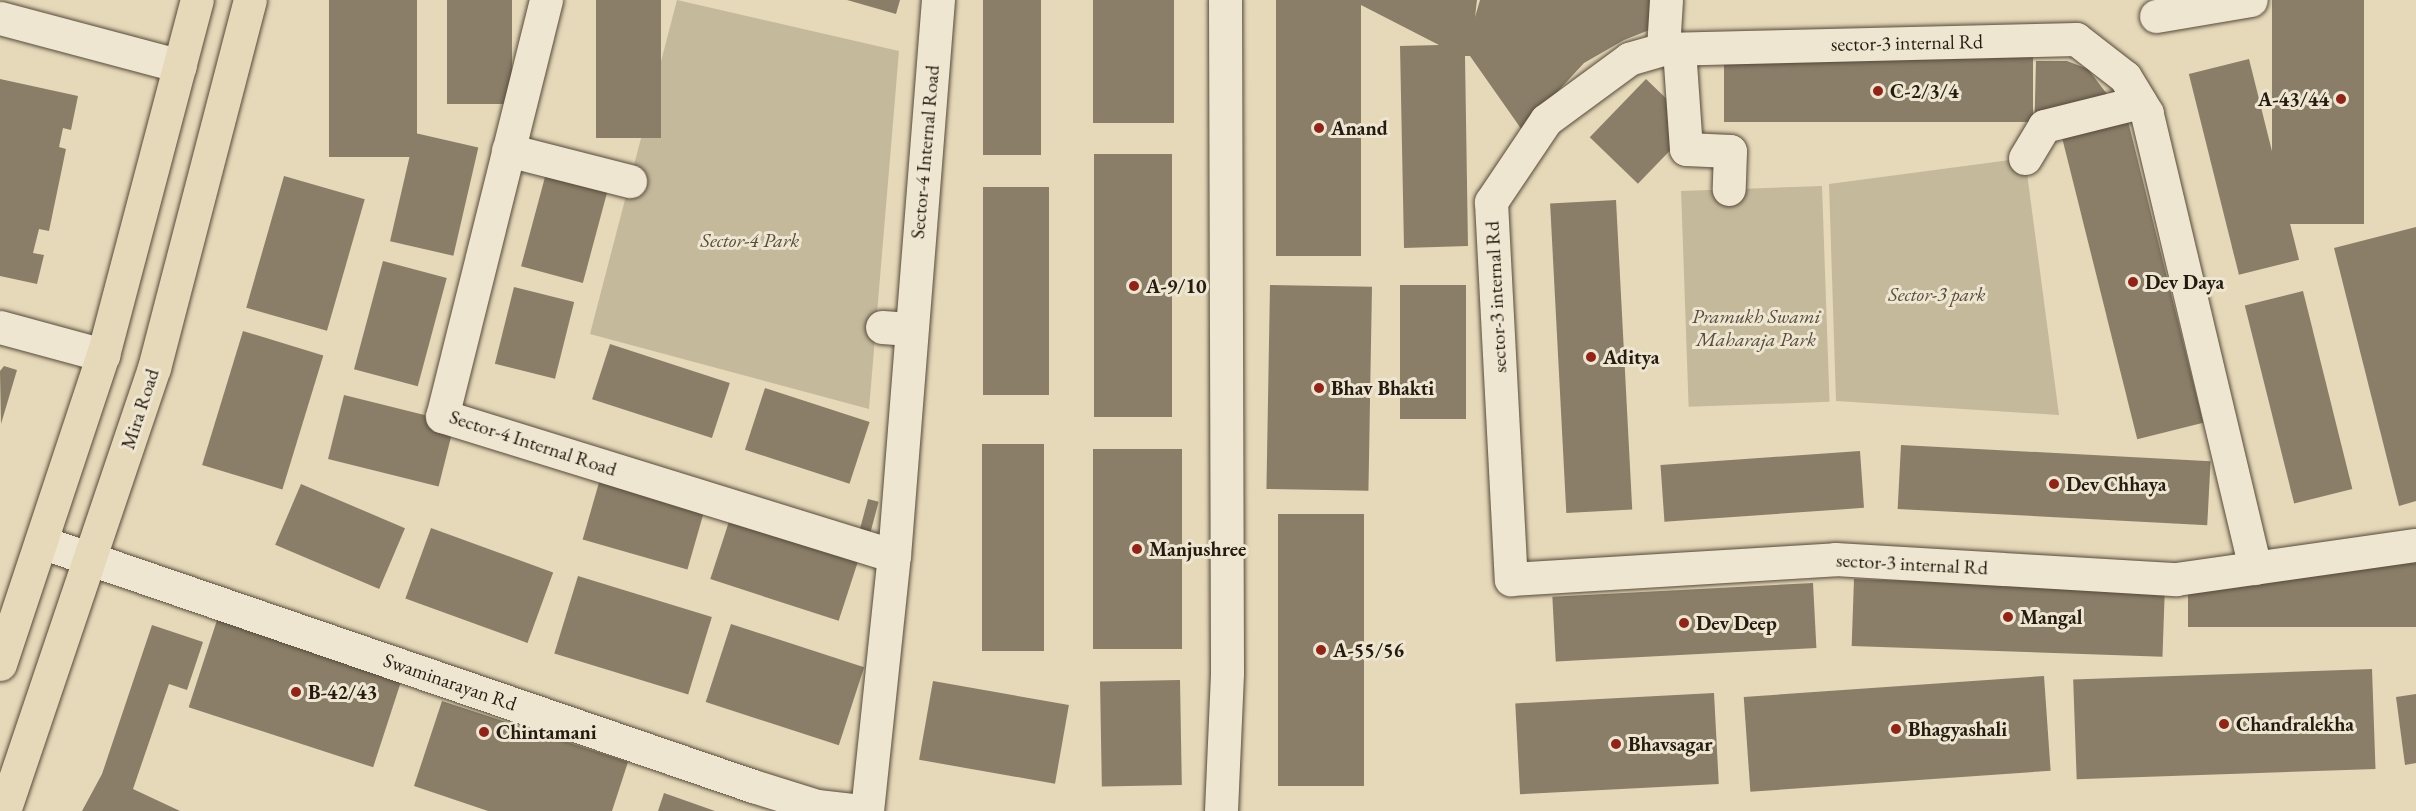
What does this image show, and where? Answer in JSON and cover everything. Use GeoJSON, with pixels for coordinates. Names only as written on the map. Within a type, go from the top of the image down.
{"type":"FeatureCollection","features":[{"type":"Feature","properties":{"kind":"main road"},"geometry":{"type":"LineString","coordinates":[[0,664],[103,355],[197,0]]}},
{"type":"Feature","properties":{"kind":"main road","name":"Mira Road"},"geometry":{"type":"LineString","coordinates":[[4,811],[154,368],[250,0]]}},
{"type":"Feature","properties":{"kind":"street","name":"Sector-4 Internal Road"},"geometry":{"type":"LineString","coordinates":[[546,0],[442,416],[894,556]]}},
{"type":"Feature","properties":{"kind":"street","name":"Sector-4 Internal Road"},"geometry":{"type":"LineString","coordinates":[[867,811],[894,556],[896,328],[938,0]]}},
{"type":"Feature","properties":{"kind":"street"},"geometry":{"type":"LineString","coordinates":[[1221,811],[1227,672],[1225,0]]}},
{"type":"Feature","properties":{"kind":"street"},"geometry":{"type":"LineString","coordinates":[[1666,0],[1686,149],[1730,151],[1729,189]]}},
{"type":"Feature","properties":{"kind":"street"},"geometry":{"type":"LineString","coordinates":[[2156,16],[2250,0]]}},
{"type":"Feature","properties":{"kind":"street"},"geometry":{"type":"LineString","coordinates":[[0,18],[180,66]]}},
{"type":"Feature","properties":{"kind":"street","name":"sector-3 internal Rd"},"geometry":{"type":"LineString","coordinates":[[2255,568],[2147,113],[2125,77],[2076,39],[1671,49],[1629,59],[1546,120],[1491,202],[1511,579],[1835,559],[2176,579],[2255,568],[2416,545]]}},
{"type":"Feature","properties":{"kind":"street"},"geometry":{"type":"LineString","coordinates":[[2025,158],[2044,126],[2140,102]]}},
{"type":"Feature","properties":{"kind":"street"},"geometry":{"type":"LineString","coordinates":[[508,150],[630,181]]}},
{"type":"Feature","properties":{"kind":"street"},"geometry":{"type":"LineString","coordinates":[[0,327],[103,355]]}},
{"type":"Feature","properties":{"kind":"street","name":"Swaminarayan Rd"},"geometry":{"type":"LineString","coordinates":[[41,542],[753,786],[817,806],[861,811]]}},
{"type":"Feature","properties":{"kind":"green space","name":"Sector-4 Park"},"geometry":{"type":"Polygon","coordinates":[[[677,0],[899,51],[869,409],[590,334],[677,0]]]}},
{"type":"Feature","properties":{"kind":"green space","name":"Sector-3 park"},"geometry":{"type":"Polygon","coordinates":[[[2025,158],[2059,415],[1836,401],[1829,184],[2025,158]]]}},
{"type":"Feature","properties":{"kind":"green space","name":"Pramukh Swami Maharaja Park"},"geometry":{"type":"Polygon","coordinates":[[[1822,186],[1830,402],[1689,407],[1681,191],[1822,186]]]}},
{"type":"Feature","properties":{"kind":"building"},"geometry":{"type":"Polygon","coordinates":[[[329,0],[417,0],[417,157],[329,157],[329,0]]]}},
{"type":"Feature","properties":{"kind":"building"},"geometry":{"type":"Polygon","coordinates":[[[447,0],[512,0],[512,104],[447,104],[447,0]]]}},
{"type":"Feature","properties":{"kind":"building"},"geometry":{"type":"Polygon","coordinates":[[[596,0],[661,0],[661,138],[596,138],[596,0]]]}},
{"type":"Feature","properties":{"kind":"building"},"geometry":{"type":"Polygon","coordinates":[[[847,0],[900,0],[896,14],[847,0]]]}},
{"type":"Feature","properties":{"kind":"building"},"geometry":{"type":"Polygon","coordinates":[[[983,0],[1041,0],[1041,155],[983,155],[983,0]]]}},
{"type":"Feature","properties":{"kind":"building"},"geometry":{"type":"Polygon","coordinates":[[[1093,0],[1174,0],[1174,123],[1093,123],[1093,0]]]}},
{"type":"Feature","properties":{"kind":"building"},"geometry":{"type":"Polygon","coordinates":[[[1276,0],[1477,0],[1475,17],[1480,0],[1659,0],[1657,27],[1624,40],[1584,63],[1522,130],[1470,56],[1465,56],[1468,246],[1404,248],[1400,46],[1439,45],[1361,5],[1361,256],[1276,256],[1276,0]]]}},
{"type":"Feature","properties":{"kind":"building","name":"A-43/44"},"geometry":{"type":"Polygon","coordinates":[[[2272,0],[2364,0],[2364,224],[2272,224],[2272,0]]]}},
{"type":"Feature","properties":{"kind":"building","name":"C-2/3/4"},"geometry":{"type":"Polygon","coordinates":[[[1724,57],[2033,57],[2033,122],[1724,122],[1724,57]]]}},
{"type":"Feature","properties":{"kind":"building"},"geometry":{"type":"Polygon","coordinates":[[[2249,59],[2299,260],[2239,275],[2189,74],[2249,59]]]}},
{"type":"Feature","properties":{"kind":"building"},"geometry":{"type":"Polygon","coordinates":[[[2036,61],[2067,61],[2088,69],[2125,118],[2034,142],[2036,61]]]}},
{"type":"Feature","properties":{"kind":"building"},"geometry":{"type":"Polygon","coordinates":[[[0,79],[78,96],[71,130],[63,128],[59,147],[66,149],[49,231],[39,229],[33,253],[44,255],[37,284],[0,276],[0,79]]]}},
{"type":"Feature","properties":{"kind":"building"},"geometry":{"type":"Polygon","coordinates":[[[1646,79],[1694,126],[1638,184],[1590,137],[1646,79]]]}},
{"type":"Feature","properties":{"kind":"building","name":"Dev Daya"},"geometry":{"type":"Polygon","coordinates":[[[2128,121],[2203,423],[2137,439],[2062,137],[2128,121]]]}},
{"type":"Feature","properties":{"kind":"building"},"geometry":{"type":"Polygon","coordinates":[[[415,133],[478,148],[453,256],[390,241],[415,133]]]}},
{"type":"Feature","properties":{"kind":"building","name":"A-9/10"},"geometry":{"type":"Polygon","coordinates":[[[1094,154],[1172,154],[1172,417],[1094,417],[1094,154]]]}},
{"type":"Feature","properties":{"kind":"building"},"geometry":{"type":"Polygon","coordinates":[[[549,162],[611,179],[583,283],[521,266],[549,162]]]}},
{"type":"Feature","properties":{"kind":"building"},"geometry":{"type":"Polygon","coordinates":[[[284,176],[365,199],[327,331],[246,308],[284,176]]]}},
{"type":"Feature","properties":{"kind":"building"},"geometry":{"type":"Polygon","coordinates":[[[983,187],[1049,187],[1049,395],[983,395],[983,187]]]}},
{"type":"Feature","properties":{"kind":"building","name":"Aditya"},"geometry":{"type":"Polygon","coordinates":[[[1616,200],[1632,510],[1566,513],[1550,203],[1616,200]]]}},
{"type":"Feature","properties":{"kind":"building"},"geometry":{"type":"Polygon","coordinates":[[[2416,227],[2416,501],[2399,506],[2334,248],[2416,227]]]}},
{"type":"Feature","properties":{"kind":"building"},"geometry":{"type":"Polygon","coordinates":[[[383,261],[447,278],[418,386],[354,369],[383,261]]]}},
{"type":"Feature","properties":{"kind":"building","name":"Bhav Bhakti"},"geometry":{"type":"Polygon","coordinates":[[[1270,285],[1372,287],[1368,491],[1266,489],[1270,285]]]}},
{"type":"Feature","properties":{"kind":"building"},"geometry":{"type":"Polygon","coordinates":[[[1400,285],[1466,285],[1466,419],[1400,419],[1400,285]]]}},
{"type":"Feature","properties":{"kind":"building"},"geometry":{"type":"Polygon","coordinates":[[[514,287],[574,302],[555,379],[495,364],[514,287]]]}},
{"type":"Feature","properties":{"kind":"building"},"geometry":{"type":"Polygon","coordinates":[[[2303,291],[2352,489],[2294,503],[2245,306],[2303,291]]]}},
{"type":"Feature","properties":{"kind":"building"},"geometry":{"type":"Polygon","coordinates":[[[243,331],[323,356],[282,489],[202,465],[243,331]]]}},
{"type":"Feature","properties":{"kind":"building"},"geometry":{"type":"Polygon","coordinates":[[[610,344],[730,383],[712,438],[592,399],[610,344]]]}},
{"type":"Feature","properties":{"kind":"building"},"geometry":{"type":"Polygon","coordinates":[[[4,366],[17,370],[1,424],[0,371],[4,366]]]}},
{"type":"Feature","properties":{"kind":"building"},"geometry":{"type":"Polygon","coordinates":[[[765,388],[870,422],[850,484],[745,450],[765,388]]]}},
{"type":"Feature","properties":{"kind":"building"},"geometry":{"type":"Polygon","coordinates":[[[344,395],[455,423],[439,487],[328,459],[344,395]]]}},
{"type":"Feature","properties":{"kind":"building"},"geometry":{"type":"Polygon","coordinates":[[[982,444],[1044,444],[1044,651],[982,651],[982,444]]]}},
{"type":"Feature","properties":{"kind":"building","name":"Dev Chhaya"},"geometry":{"type":"Polygon","coordinates":[[[1901,445],[2211,461],[2207,525],[1898,509],[1901,445]]]}},
{"type":"Feature","properties":{"kind":"building","name":"Manjushree"},"geometry":{"type":"Polygon","coordinates":[[[1093,449],[1182,449],[1182,649],[1093,649],[1093,449]]]}},
{"type":"Feature","properties":{"kind":"building"},"geometry":{"type":"Polygon","coordinates":[[[1860,451],[1864,508],[1664,522],[1660,465],[1860,451]]]}},
{"type":"Feature","properties":{"kind":"building"},"geometry":{"type":"Polygon","coordinates":[[[600,479],[705,509],[687,570],[583,540],[600,479]]]}},
{"type":"Feature","properties":{"kind":"building"},"geometry":{"type":"Polygon","coordinates":[[[301,484],[405,528],[379,589],[275,545],[301,484]]]}},
{"type":"Feature","properties":{"kind":"building"},"geometry":{"type":"Polygon","coordinates":[[[868,499],[879,502],[870,535],[859,532],[868,499]]]}},
{"type":"Feature","properties":{"kind":"building"},"geometry":{"type":"Polygon","coordinates":[[[735,503],[863,545],[839,621],[710,579],[735,503]]]}},
{"type":"Feature","properties":{"kind":"building","name":"A-55/56"},"geometry":{"type":"Polygon","coordinates":[[[1278,514],[1364,514],[1364,786],[1278,786],[1278,514]]]}},
{"type":"Feature","properties":{"kind":"building"},"geometry":{"type":"Polygon","coordinates":[[[431,528],[553,572],[528,643],[405,598],[431,528]]]}},
{"type":"Feature","properties":{"kind":"building"},"geometry":{"type":"Polygon","coordinates":[[[2188,562],[2416,562],[2416,627],[2188,627],[2188,562]]]}},
{"type":"Feature","properties":{"kind":"building"},"geometry":{"type":"Polygon","coordinates":[[[578,576],[712,617],[688,694],[554,653],[578,576]]]}},
{"type":"Feature","properties":{"kind":"building","name":"Mangal"},"geometry":{"type":"Polygon","coordinates":[[[1854,579],[2165,590],[2162,657],[1852,646],[1854,579]]]}},
{"type":"Feature","properties":{"kind":"building","name":"Dev Deep"},"geometry":{"type":"Polygon","coordinates":[[[1813,583],[1816,648],[1556,662],[1552,597],[1813,583]]]}},
{"type":"Feature","properties":{"kind":"building","name":"B-42/43"},"geometry":{"type":"Polygon","coordinates":[[[218,617],[403,677],[373,767],[189,707],[218,617]]]}},
{"type":"Feature","properties":{"kind":"building"},"geometry":{"type":"Polygon","coordinates":[[[731,624],[864,667],[839,745],[706,702],[731,624]]]}},
{"type":"Feature","properties":{"kind":"building"},"geometry":{"type":"Polygon","coordinates":[[[152,625],[203,642],[187,690],[169,684],[133,789],[180,811],[82,811],[102,774],[152,625]]]}},
{"type":"Feature","properties":{"kind":"building","name":"Chandralekha"},"geometry":{"type":"Polygon","coordinates":[[[2372,669],[2375,769],[2077,779],[2073,679],[2372,669]]]}},
{"type":"Feature","properties":{"kind":"building","name":"Bhagyashali"},"geometry":{"type":"Polygon","coordinates":[[[2044,676],[2051,771],[1750,792],[1744,697],[2044,676]]]}},
{"type":"Feature","properties":{"kind":"building"},"geometry":{"type":"Polygon","coordinates":[[[1180,680],[1182,785],[1102,786],[1100,681],[1180,680]]]}},
{"type":"Feature","properties":{"kind":"building"},"geometry":{"type":"Polygon","coordinates":[[[933,681],[1069,705],[1055,784],[919,760],[933,681]]]}},
{"type":"Feature","properties":{"kind":"building","name":"Bhavsagar"},"geometry":{"type":"Polygon","coordinates":[[[1714,693],[1719,784],[1520,794],[1515,703],[1714,693]]]}},
{"type":"Feature","properties":{"kind":"building"},"geometry":{"type":"Polygon","coordinates":[[[2416,694],[2416,763],[2405,765],[2396,697],[2416,694]]]}},
{"type":"Feature","properties":{"kind":"building","name":"Chintamani"},"geometry":{"type":"Polygon","coordinates":[[[442,701],[628,762],[612,811],[488,811],[414,786],[442,701]]]}},
{"type":"Feature","properties":{"kind":"building"},"geometry":{"type":"Polygon","coordinates":[[[664,793],[715,811],[658,811],[664,793]]]}},
{"type":"Feature","properties":{"kind":"place","name":"C-2/3/4"},"geometry":{"type":"Point","coordinates":[1878,91]}},
{"type":"Feature","properties":{"kind":"place","name":"A-43/44"},"geometry":{"type":"Point","coordinates":[2341,99]}},
{"type":"Feature","properties":{"kind":"place","name":"Anand"},"geometry":{"type":"Point","coordinates":[1319,128]}},
{"type":"Feature","properties":{"kind":"place","name":"Dev Daya"},"geometry":{"type":"Point","coordinates":[2133,282]}},
{"type":"Feature","properties":{"kind":"place","name":"A-9/10"},"geometry":{"type":"Point","coordinates":[1134,286]}},
{"type":"Feature","properties":{"kind":"place","name":"Aditya"},"geometry":{"type":"Point","coordinates":[1591,357]}},
{"type":"Feature","properties":{"kind":"place","name":"Bhav Bhakti"},"geometry":{"type":"Point","coordinates":[1319,388]}},
{"type":"Feature","properties":{"kind":"place","name":"Dev Chhaya"},"geometry":{"type":"Point","coordinates":[2054,484]}},
{"type":"Feature","properties":{"kind":"place","name":"Manjushree"},"geometry":{"type":"Point","coordinates":[1137,549]}},
{"type":"Feature","properties":{"kind":"place","name":"Mangal"},"geometry":{"type":"Point","coordinates":[2008,617]}},
{"type":"Feature","properties":{"kind":"place","name":"Dev Deep"},"geometry":{"type":"Point","coordinates":[1684,623]}},
{"type":"Feature","properties":{"kind":"place","name":"A-55/56"},"geometry":{"type":"Point","coordinates":[1321,650]}},
{"type":"Feature","properties":{"kind":"place","name":"B-42/43"},"geometry":{"type":"Point","coordinates":[296,692]}},
{"type":"Feature","properties":{"kind":"place","name":"Chandralekha"},"geometry":{"type":"Point","coordinates":[2224,724]}},
{"type":"Feature","properties":{"kind":"place","name":"Bhagyashali"},"geometry":{"type":"Point","coordinates":[1896,729]}},
{"type":"Feature","properties":{"kind":"place","name":"Chintamani"},"geometry":{"type":"Point","coordinates":[484,732]}},
{"type":"Feature","properties":{"kind":"place","name":"Bhavsagar"},"geometry":{"type":"Point","coordinates":[1616,744]}}]}
